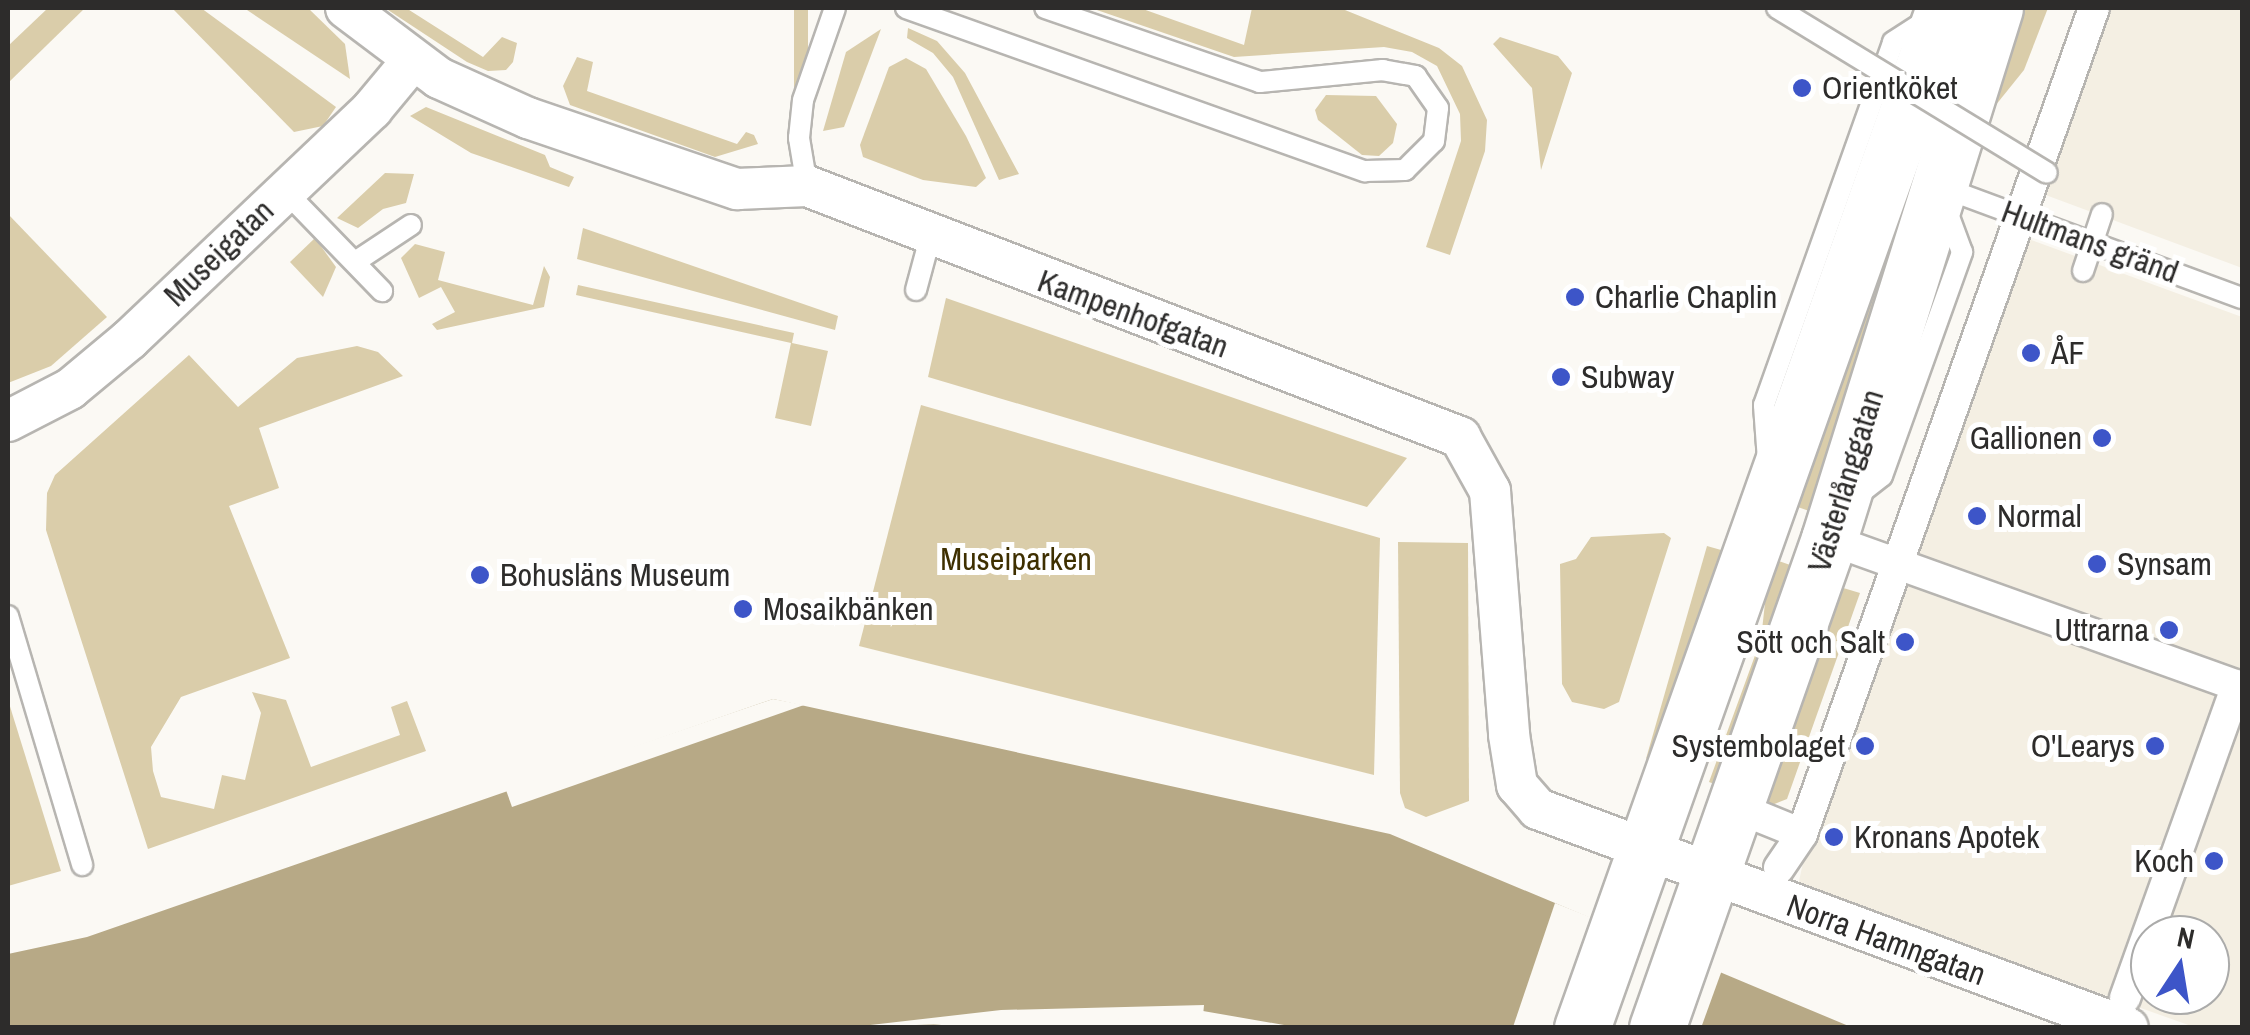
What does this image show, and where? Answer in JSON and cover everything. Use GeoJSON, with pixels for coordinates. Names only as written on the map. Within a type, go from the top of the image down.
{"type":"FeatureCollection","features":[{"type":"Feature","properties":{"kind":"main road","name":"Västerlånggatan"},"geometry":{"type":"LineString","coordinates":[[1656,1028],[1845,530],[1938,186],[1960,8]]}},
{"type":"Feature","properties":{"kind":"main road","name":"Västerlånggatan"},"geometry":{"type":"LineString","coordinates":[[1582,1028],[1774,487],[1960,8]]}},
{"type":"Feature","properties":{"kind":"street","name":"Kampenhofgatan"},"geometry":{"type":"LineString","coordinates":[[346,8],[412,61],[528,118],[737,189],[807,186],[930,238],[1460,437],[1483,470],[1494,510],[1517,785],[1558,822],[1644,853]]}},
{"type":"Feature","properties":{"kind":"street"},"geometry":{"type":"LineString","coordinates":[[1780,868],[1802,834],[2017,216],[2094,8]]}},
{"type":"Feature","properties":{"kind":"street","name":"Museigatan"},"geometry":{"type":"LineString","coordinates":[[8,421],[70,389],[130,340],[372,109],[412,61]]}},
{"type":"Feature","properties":{"kind":"street"},"geometry":{"type":"LineString","coordinates":[[1845,530],[1897,563],[2240,686],[2126,1013]]}},
{"type":"Feature","properties":{"kind":"street"},"geometry":{"type":"LineString","coordinates":[[1760,816],[1802,834]]}},
{"type":"Feature","properties":{"kind":"street","name":"Norra Hamngatan"},"geometry":{"type":"LineString","coordinates":[[1644,853],[2126,1013]]}},
{"type":"Feature","properties":{"kind":"lane"},"geometry":{"type":"LineString","coordinates":[[807,186],[799,138],[804,100],[834,8]]}},
{"type":"Feature","properties":{"kind":"lane"},"geometry":{"type":"LineString","coordinates":[[906,8],[1366,172],[1405,170],[1434,142],[1438,108],[1416,76],[1383,70],[1260,82],[1046,8]]}},
{"type":"Feature","properties":{"kind":"lane"},"geometry":{"type":"LineString","coordinates":[[1776,8],[2047,173]]}},
{"type":"Feature","properties":{"kind":"lane","name":"Hultmans gränd"},"geometry":{"type":"LineString","coordinates":[[1938,186],[2242,298]]}},
{"type":"Feature","properties":{"kind":"lane"},"geometry":{"type":"LineString","coordinates":[[284,190],[382,290]]}},
{"type":"Feature","properties":{"kind":"lane"},"geometry":{"type":"LineString","coordinates":[[2083,270],[2102,214]]}},
{"type":"Feature","properties":{"kind":"lane"},"geometry":{"type":"LineString","coordinates":[[354,262],[411,225]]}},
{"type":"Feature","properties":{"kind":"lane"},"geometry":{"type":"LineString","coordinates":[[916,290],[930,238]]}},
{"type":"Feature","properties":{"kind":"lane"},"geometry":{"type":"LineString","coordinates":[[8,616],[82,865]]}},
{"type":"Feature","properties":{"kind":"shaded area"},"geometry":{"type":"Polygon","coordinates":[[[2111,8],[2242,8],[2242,268],[2043,194],[2111,8]]]}},
{"type":"Feature","properties":{"kind":"shaded area"},"geometry":{"type":"Polygon","coordinates":[[[2023,237],[2242,317],[2242,1027],[2194,1027],[2160,1015],[2230,1015],[2230,915],[2130,915],[2130,1004],[1798,886],[1808,839],[2023,237]]]}},
{"type":"Feature","properties":{"kind":"shaded area"},"geometry":{"type":"Polygon","coordinates":[[[773,699],[1390,834],[1851,1027],[1301,1028],[1203,1011],[1004,1016],[910,1028],[8,1028],[8,954],[87,937],[773,699]]]}},
{"type":"Feature","properties":{"kind":"green space"},"geometry":{"type":"Polygon","coordinates":[[[48,8],[85,8],[8,83],[8,46],[48,8]]]}},
{"type":"Feature","properties":{"kind":"green space"},"geometry":{"type":"Polygon","coordinates":[[[172,8],[201,8],[336,107],[323,126],[294,132],[172,8]]]}},
{"type":"Feature","properties":{"kind":"green space"},"geometry":{"type":"Polygon","coordinates":[[[244,8],[308,8],[345,44],[350,79],[244,8]]]}},
{"type":"Feature","properties":{"kind":"green space"},"geometry":{"type":"Polygon","coordinates":[[[385,8],[406,8],[483,57],[502,37],[517,43],[513,62],[506,70],[488,71],[467,62],[385,8]]]}},
{"type":"Feature","properties":{"kind":"green space"},"geometry":{"type":"Polygon","coordinates":[[[794,8],[808,8],[808,119],[794,119],[794,8]]]}},
{"type":"Feature","properties":{"kind":"green space"},"geometry":{"type":"Polygon","coordinates":[[[1091,8],[1140,8],[1244,45],[1252,8],[1340,8],[1439,48],[1462,66],[1487,120],[1485,151],[1450,255],[1426,247],[1461,141],[1460,114],[1437,66],[1412,52],[1384,47],[1234,57],[1091,8]]]}},
{"type":"Feature","properties":{"kind":"green space"},"geometry":{"type":"Polygon","coordinates":[[[2018,8],[2048,8],[2024,70],[1991,111],[2018,8]]]}},
{"type":"Feature","properties":{"kind":"green space"},"geometry":{"type":"Polygon","coordinates":[[[908,28],[937,41],[965,73],[1019,174],[999,180],[953,77],[933,53],[907,38],[908,28]]]}},
{"type":"Feature","properties":{"kind":"green space"},"geometry":{"type":"Polygon","coordinates":[[[881,29],[844,127],[823,131],[846,52],[881,29]]]}},
{"type":"Feature","properties":{"kind":"green space"},"geometry":{"type":"Polygon","coordinates":[[[1500,37],[1558,56],[1572,73],[1541,170],[1532,88],[1493,44],[1500,37]]]}},
{"type":"Feature","properties":{"kind":"green space"},"geometry":{"type":"Polygon","coordinates":[[[577,57],[593,62],[587,91],[737,144],[746,132],[754,135],[758,144],[715,157],[570,105],[563,86],[577,57]]]}},
{"type":"Feature","properties":{"kind":"green space"},"geometry":{"type":"Polygon","coordinates":[[[906,58],[926,69],[966,136],[986,178],[976,187],[923,180],[863,157],[860,145],[889,67],[906,58]]]}},
{"type":"Feature","properties":{"kind":"green space"},"geometry":{"type":"Polygon","coordinates":[[[1326,95],[1376,96],[1397,124],[1393,143],[1379,156],[1362,155],[1318,120],[1315,110],[1326,95]]]}},
{"type":"Feature","properties":{"kind":"green space"},"geometry":{"type":"Polygon","coordinates":[[[426,107],[545,155],[550,167],[574,177],[569,187],[471,153],[410,116],[426,107]]]}},
{"type":"Feature","properties":{"kind":"green space"},"geometry":{"type":"Polygon","coordinates":[[[1924,127],[1930,132],[1812,512],[1792,505],[1924,127]]]}},
{"type":"Feature","properties":{"kind":"green space"},"geometry":{"type":"Polygon","coordinates":[[[385,173],[414,174],[406,203],[383,209],[358,228],[337,218],[385,173]]]}},
{"type":"Feature","properties":{"kind":"green space"},"geometry":{"type":"Polygon","coordinates":[[[8,214],[107,317],[51,366],[8,383],[8,214]]]}},
{"type":"Feature","properties":{"kind":"green space"},"geometry":{"type":"Polygon","coordinates":[[[583,228],[838,316],[835,330],[577,259],[583,228]]]}},
{"type":"Feature","properties":{"kind":"green space"},"geometry":{"type":"Polygon","coordinates":[[[315,238],[336,267],[323,297],[290,262],[315,238]]]}},
{"type":"Feature","properties":{"kind":"green space"},"geometry":{"type":"Polygon","coordinates":[[[415,244],[445,252],[438,280],[533,305],[544,266],[550,277],[544,307],[437,330],[432,324],[455,312],[441,287],[419,298],[401,258],[415,244]]]}},
{"type":"Feature","properties":{"kind":"green space"},"geometry":{"type":"Polygon","coordinates":[[[578,285],[794,333],[792,343],[828,351],[811,426],[775,418],[791,343],[576,295],[578,285]]]}},
{"type":"Feature","properties":{"kind":"green space"},"geometry":{"type":"Polygon","coordinates":[[[946,298],[1407,458],[1367,507],[928,377],[946,298]]]}},
{"type":"Feature","properties":{"kind":"green space"},"geometry":{"type":"Polygon","coordinates":[[[357,346],[378,352],[403,376],[259,428],[279,488],[229,506],[290,658],[181,697],[151,747],[153,771],[161,797],[214,809],[222,775],[245,780],[261,713],[252,692],[286,700],[311,767],[400,735],[391,707],[407,701],[426,751],[148,849],[46,530],[47,493],[55,475],[189,355],[238,407],[297,358],[357,346]]]}},
{"type":"Feature","properties":{"kind":"green space","name":"Museiparken"},"geometry":{"type":"Polygon","coordinates":[[[921,405],[1380,538],[1374,775],[859,646],[921,405]]]}},
{"type":"Feature","properties":{"kind":"green space"},"geometry":{"type":"Polygon","coordinates":[[[1664,533],[1671,538],[1619,702],[1604,709],[1572,702],[1562,684],[1560,564],[1576,559],[1591,537],[1664,533]]]}},
{"type":"Feature","properties":{"kind":"green space"},"geometry":{"type":"Polygon","coordinates":[[[1398,542],[1468,543],[1469,801],[1426,817],[1405,808],[1400,793],[1398,542]]]}},
{"type":"Feature","properties":{"kind":"green space"},"geometry":{"type":"Polygon","coordinates":[[[1707,546],[1728,552],[1667,765],[1646,758],[1707,546]]]}},
{"type":"Feature","properties":{"kind":"green space"},"geometry":{"type":"Polygon","coordinates":[[[1770,558],[1796,567],[1717,785],[1709,782],[1761,639],[1770,558]]]}},
{"type":"Feature","properties":{"kind":"green space"},"geometry":{"type":"Polygon","coordinates":[[[1840,587],[1860,593],[1787,799],[1772,805],[1764,802],[1840,587]]]}},
{"type":"Feature","properties":{"kind":"green space"},"geometry":{"type":"Polygon","coordinates":[[[8,700],[61,871],[8,886],[8,700]]]}},
{"type":"Feature","properties":{"kind":"pier"},"geometry":{"type":"Polygon","coordinates":[[[773,699],[804,705],[512,807],[506,790],[773,699]]]}},
{"type":"Feature","properties":{"kind":"pier"},"geometry":{"type":"Polygon","coordinates":[[[1555,903],[1722,970],[1701,1028],[1513,1027],[1555,903]]]}},
{"type":"Feature","properties":{"kind":"pier"},"geometry":{"type":"Polygon","coordinates":[[[1204,1005],[1203,1016],[853,1027],[1001,1010],[1204,1005]]]}},
{"type":"Feature","properties":{"kind":"place","name":"Orientköket"},"geometry":{"type":"Point","coordinates":[1802,88]}},
{"type":"Feature","properties":{"kind":"place","name":"Charlie Chaplin"},"geometry":{"type":"Point","coordinates":[1575,297]}},
{"type":"Feature","properties":{"kind":"place","name":"ÅF"},"geometry":{"type":"Point","coordinates":[2031,353]}},
{"type":"Feature","properties":{"kind":"place","name":"Subway"},"geometry":{"type":"Point","coordinates":[1561,377]}},
{"type":"Feature","properties":{"kind":"place","name":"Gallionen"},"geometry":{"type":"Point","coordinates":[2102,438]}},
{"type":"Feature","properties":{"kind":"place","name":"Normal"},"geometry":{"type":"Point","coordinates":[1977,516]}},
{"type":"Feature","properties":{"kind":"place","name":"Synsam"},"geometry":{"type":"Point","coordinates":[2097,564]}},
{"type":"Feature","properties":{"kind":"place","name":"Bohusläns Museum"},"geometry":{"type":"Point","coordinates":[480,575]}},
{"type":"Feature","properties":{"kind":"place","name":"Mosaikbänken"},"geometry":{"type":"Point","coordinates":[743,609]}},
{"type":"Feature","properties":{"kind":"place","name":"Uttrarna"},"geometry":{"type":"Point","coordinates":[2169,630]}},
{"type":"Feature","properties":{"kind":"place","name":"Sött och Salt"},"geometry":{"type":"Point","coordinates":[1905,642]}},
{"type":"Feature","properties":{"kind":"place","name":"Systembolaget"},"geometry":{"type":"Point","coordinates":[1865,746]}},
{"type":"Feature","properties":{"kind":"place","name":"O'Learys"},"geometry":{"type":"Point","coordinates":[2155,746]}},
{"type":"Feature","properties":{"kind":"place","name":"Kronans Apotek"},"geometry":{"type":"Point","coordinates":[1834,837]}},
{"type":"Feature","properties":{"kind":"place","name":"Koch"},"geometry":{"type":"Point","coordinates":[2214,861]}}]}
